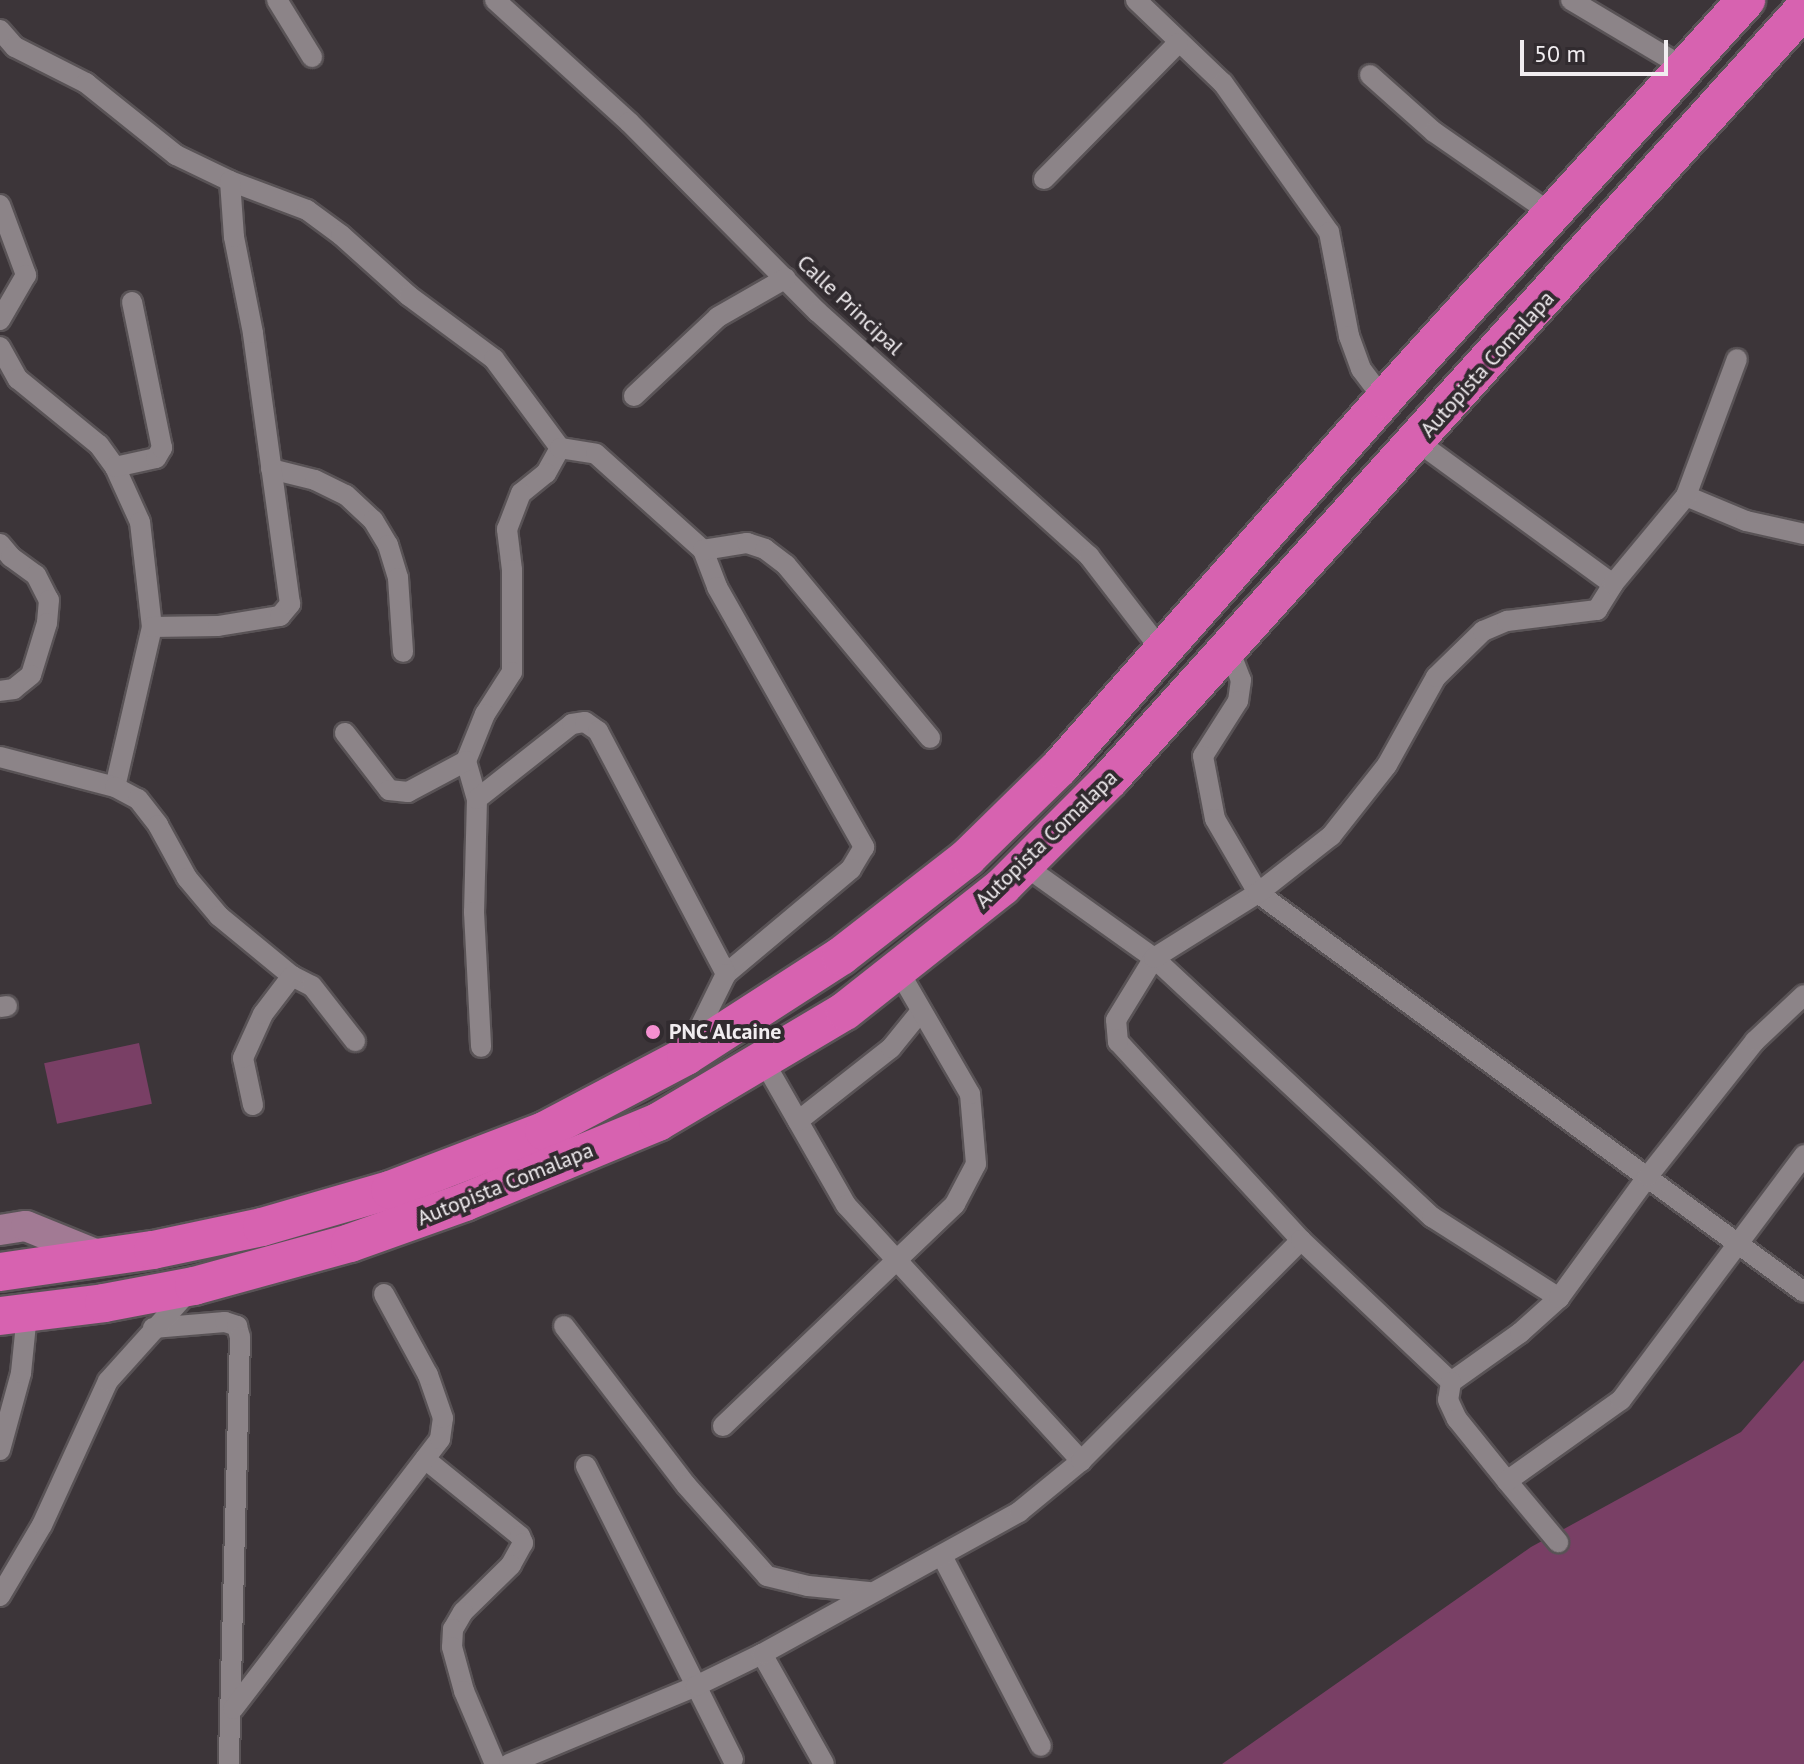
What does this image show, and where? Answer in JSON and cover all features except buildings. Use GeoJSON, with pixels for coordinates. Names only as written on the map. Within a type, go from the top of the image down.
{"type":"FeatureCollection","features":[{"type":"Feature","properties":{"kind":"highway","name":"Autopista Comalapa"},"geometry":{"type":"LineString","coordinates":[[0,1272],[105,1258],[262,1227],[390,1190],[544,1131],[686,1056],[841,956],[968,857],[1059,768],[1384,399],[1746,0]]}},
{"type":"Feature","properties":{"kind":"highway","name":"Autopista Comalapa"},"geometry":{"type":"LineString","coordinates":[[13,1315],[194,1286],[350,1243],[494,1191],[658,1122],[845,1011],[1025,866],[1418,442],[1804,9]]}},
{"type":"Feature","properties":{"kind":"street"},"geometry":{"type":"LineString","coordinates":[[277,0],[312,57]]}},
{"type":"Feature","properties":{"kind":"street","name":"Calle Principal"},"geometry":{"type":"LineString","coordinates":[[495,0],[629,122],[818,312],[1089,556],[1163,652]]}},
{"type":"Feature","properties":{"kind":"street"},"geometry":{"type":"LineString","coordinates":[[1136,0],[1223,83],[1329,232],[1349,336],[1361,369],[1384,399]]}},
{"type":"Feature","properties":{"kind":"street"},"geometry":{"type":"LineString","coordinates":[[1571,0],[1685,68]]}},
{"type":"Feature","properties":{"kind":"street"},"geometry":{"type":"LineString","coordinates":[[0,30],[15,47],[86,83],[176,155],[230,181],[307,210],[341,235],[409,296],[494,359],[560,448],[596,454],[703,550],[717,587],[864,847],[851,869],[726,974],[686,1056]]}},
{"type":"Feature","properties":{"kind":"street"},"geometry":{"type":"LineString","coordinates":[[1044,179],[1178,43]]}},
{"type":"Feature","properties":{"kind":"street"},"geometry":{"type":"LineString","coordinates":[[1370,75],[1434,132],[1552,214]]}},
{"type":"Feature","properties":{"kind":"street"},"geometry":{"type":"LineString","coordinates":[[152,627],[218,626],[280,616],[286,611],[291,591],[253,333],[234,237],[230,181]]}},
{"type":"Feature","properties":{"kind":"street"},"geometry":{"type":"LineString","coordinates":[[0,205],[26,275],[9,294],[0,320]]}},
{"type":"Feature","properties":{"kind":"street"},"geometry":{"type":"LineString","coordinates":[[634,396],[718,317],[786,278]]}},
{"type":"Feature","properties":{"kind":"street"},"geometry":{"type":"LineString","coordinates":[[115,467],[156,458],[162,448],[132,302]]}},
{"type":"Feature","properties":{"kind":"street"},"geometry":{"type":"LineString","coordinates":[[0,347],[18,379],[99,445],[115,467],[140,522],[152,627],[115,787]]}},
{"type":"Feature","properties":{"kind":"street"},"geometry":{"type":"LineString","coordinates":[[1451,1382],[1301,1240],[1118,1042],[1116,1020],[1154,958],[1258,893],[1331,836],[1387,765],[1436,677],[1483,631],[1507,621],[1597,610],[1613,584],[1686,496],[1737,359]]}},
{"type":"Feature","properties":{"kind":"street"},"geometry":{"type":"LineString","coordinates":[[1418,442],[1613,584]]}},
{"type":"Feature","properties":{"kind":"street"},"geometry":{"type":"LineString","coordinates":[[481,1047],[474,912],[477,799],[466,761],[485,714],[512,672],[512,570],[507,529],[521,493],[546,473],[560,448]]}},
{"type":"Feature","properties":{"kind":"street"},"geometry":{"type":"LineString","coordinates":[[271,469],[315,480],[346,495],[373,520],[388,545],[398,578],[403,652]]}},
{"type":"Feature","properties":{"kind":"street"},"geometry":{"type":"LineString","coordinates":[[1686,496],[1746,521],[1804,534]]}},
{"type":"Feature","properties":{"kind":"street"},"geometry":{"type":"LineString","coordinates":[[703,550],[747,543],[765,549],[786,565],[930,738]]}},
{"type":"Feature","properties":{"kind":"street"},"geometry":{"type":"LineString","coordinates":[[0,544],[11,557],[36,575],[49,600],[47,623],[31,675],[14,689],[0,691]]}},
{"type":"Feature","properties":{"kind":"street"},"geometry":{"type":"LineString","coordinates":[[1229,649],[1241,680],[1238,701],[1203,756],[1215,819],[1258,893],[1648,1176],[1738,1247],[1804,1292]]}},
{"type":"Feature","properties":{"kind":"street"},"geometry":{"type":"LineString","coordinates":[[477,799],[572,724],[585,722],[598,731],[726,974]]}},
{"type":"Feature","properties":{"kind":"street"},"geometry":{"type":"LineString","coordinates":[[345,733],[389,790],[408,792],[466,761]]}},
{"type":"Feature","properties":{"kind":"street"},"geometry":{"type":"LineString","coordinates":[[0,757],[115,787],[138,799],[158,825],[187,878],[219,916],[292,976],[312,986],[355,1041]]}},
{"type":"Feature","properties":{"kind":"street"},"geometry":{"type":"LineString","coordinates":[[1025,866],[1154,958],[1432,1217],[1559,1298]]}},
{"type":"Feature","properties":{"kind":"street"},"geometry":{"type":"LineString","coordinates":[[723,1426],[955,1204],[976,1164],[970,1094],[898,970]]}},
{"type":"Feature","properties":{"kind":"street"},"geometry":{"type":"LineString","coordinates":[[253,1105],[243,1058],[263,1014],[292,976]]}},
{"type":"Feature","properties":{"kind":"street"},"geometry":{"type":"LineString","coordinates":[[1558,1542],[1457,1419],[1448,1400],[1451,1382],[1520,1333],[1559,1298],[1648,1176],[1755,1041],[1804,995]]}},
{"type":"Feature","properties":{"kind":"street"},"geometry":{"type":"LineString","coordinates":[[798,1121],[891,1048],[921,1011]]}},
{"type":"Feature","properties":{"kind":"street"},"geometry":{"type":"LineString","coordinates":[[763,1060],[846,1205],[1081,1461]]}},
{"type":"Feature","properties":{"kind":"street"},"geometry":{"type":"LineString","coordinates":[[1507,1481],[1621,1400],[1804,1155]]}},
{"type":"Feature","properties":{"kind":"street"},"geometry":{"type":"LineString","coordinates":[[0,1230],[26,1226],[105,1258]]}},
{"type":"Feature","properties":{"kind":"street"},"geometry":{"type":"LineString","coordinates":[[509,1764],[696,1686],[762,1654],[869,1592],[942,1556],[1019,1512],[1081,1461],[1301,1240]]}},
{"type":"Feature","properties":{"kind":"street"},"geometry":{"type":"LineString","coordinates":[[0,1596],[42,1525],[108,1381],[194,1286]]}},
{"type":"Feature","properties":{"kind":"street"},"geometry":{"type":"LineString","coordinates":[[233,1709],[440,1439],[443,1418],[428,1375],[384,1294]]}},
{"type":"Feature","properties":{"kind":"street"},"geometry":{"type":"LineString","coordinates":[[0,1450],[21,1373],[13,1315]]}},
{"type":"Feature","properties":{"kind":"street"},"geometry":{"type":"LineString","coordinates":[[153,1328],[225,1322],[237,1326],[240,1337],[233,1709],[229,1764]]}},
{"type":"Feature","properties":{"kind":"street"},"geometry":{"type":"LineString","coordinates":[[564,1326],[686,1485],[767,1576],[808,1586],[869,1592]]}},
{"type":"Feature","properties":{"kind":"street"},"geometry":{"type":"LineString","coordinates":[[425,1459],[520,1536],[523,1543],[511,1565],[463,1612],[453,1629],[452,1647],[464,1691],[495,1764]]}},
{"type":"Feature","properties":{"kind":"street"},"geometry":{"type":"LineString","coordinates":[[586,1466],[733,1759]]}},
{"type":"Feature","properties":{"kind":"street"},"geometry":{"type":"LineString","coordinates":[[942,1556],[1041,1746]]}},
{"type":"Feature","properties":{"kind":"street"},"geometry":{"type":"LineString","coordinates":[[762,1654],[824,1764]]}},
{"type":"Feature","properties":{"kind":"shaded area"},"geometry":{"type":"Polygon","coordinates":[[[139,1043],[152,1104],[57,1124],[44,1063],[139,1043]]]}},
{"type":"Feature","properties":{"kind":"shaded area"},"geometry":{"type":"Polygon","coordinates":[[[1804,1360],[1804,1764],[1222,1764],[1531,1547],[1741,1432],[1804,1360]]]}},
{"type":"Feature","properties":{"kind":"place","name":"PNC Alcaine"},"geometry":{"type":"Point","coordinates":[653,1032]}}]}
